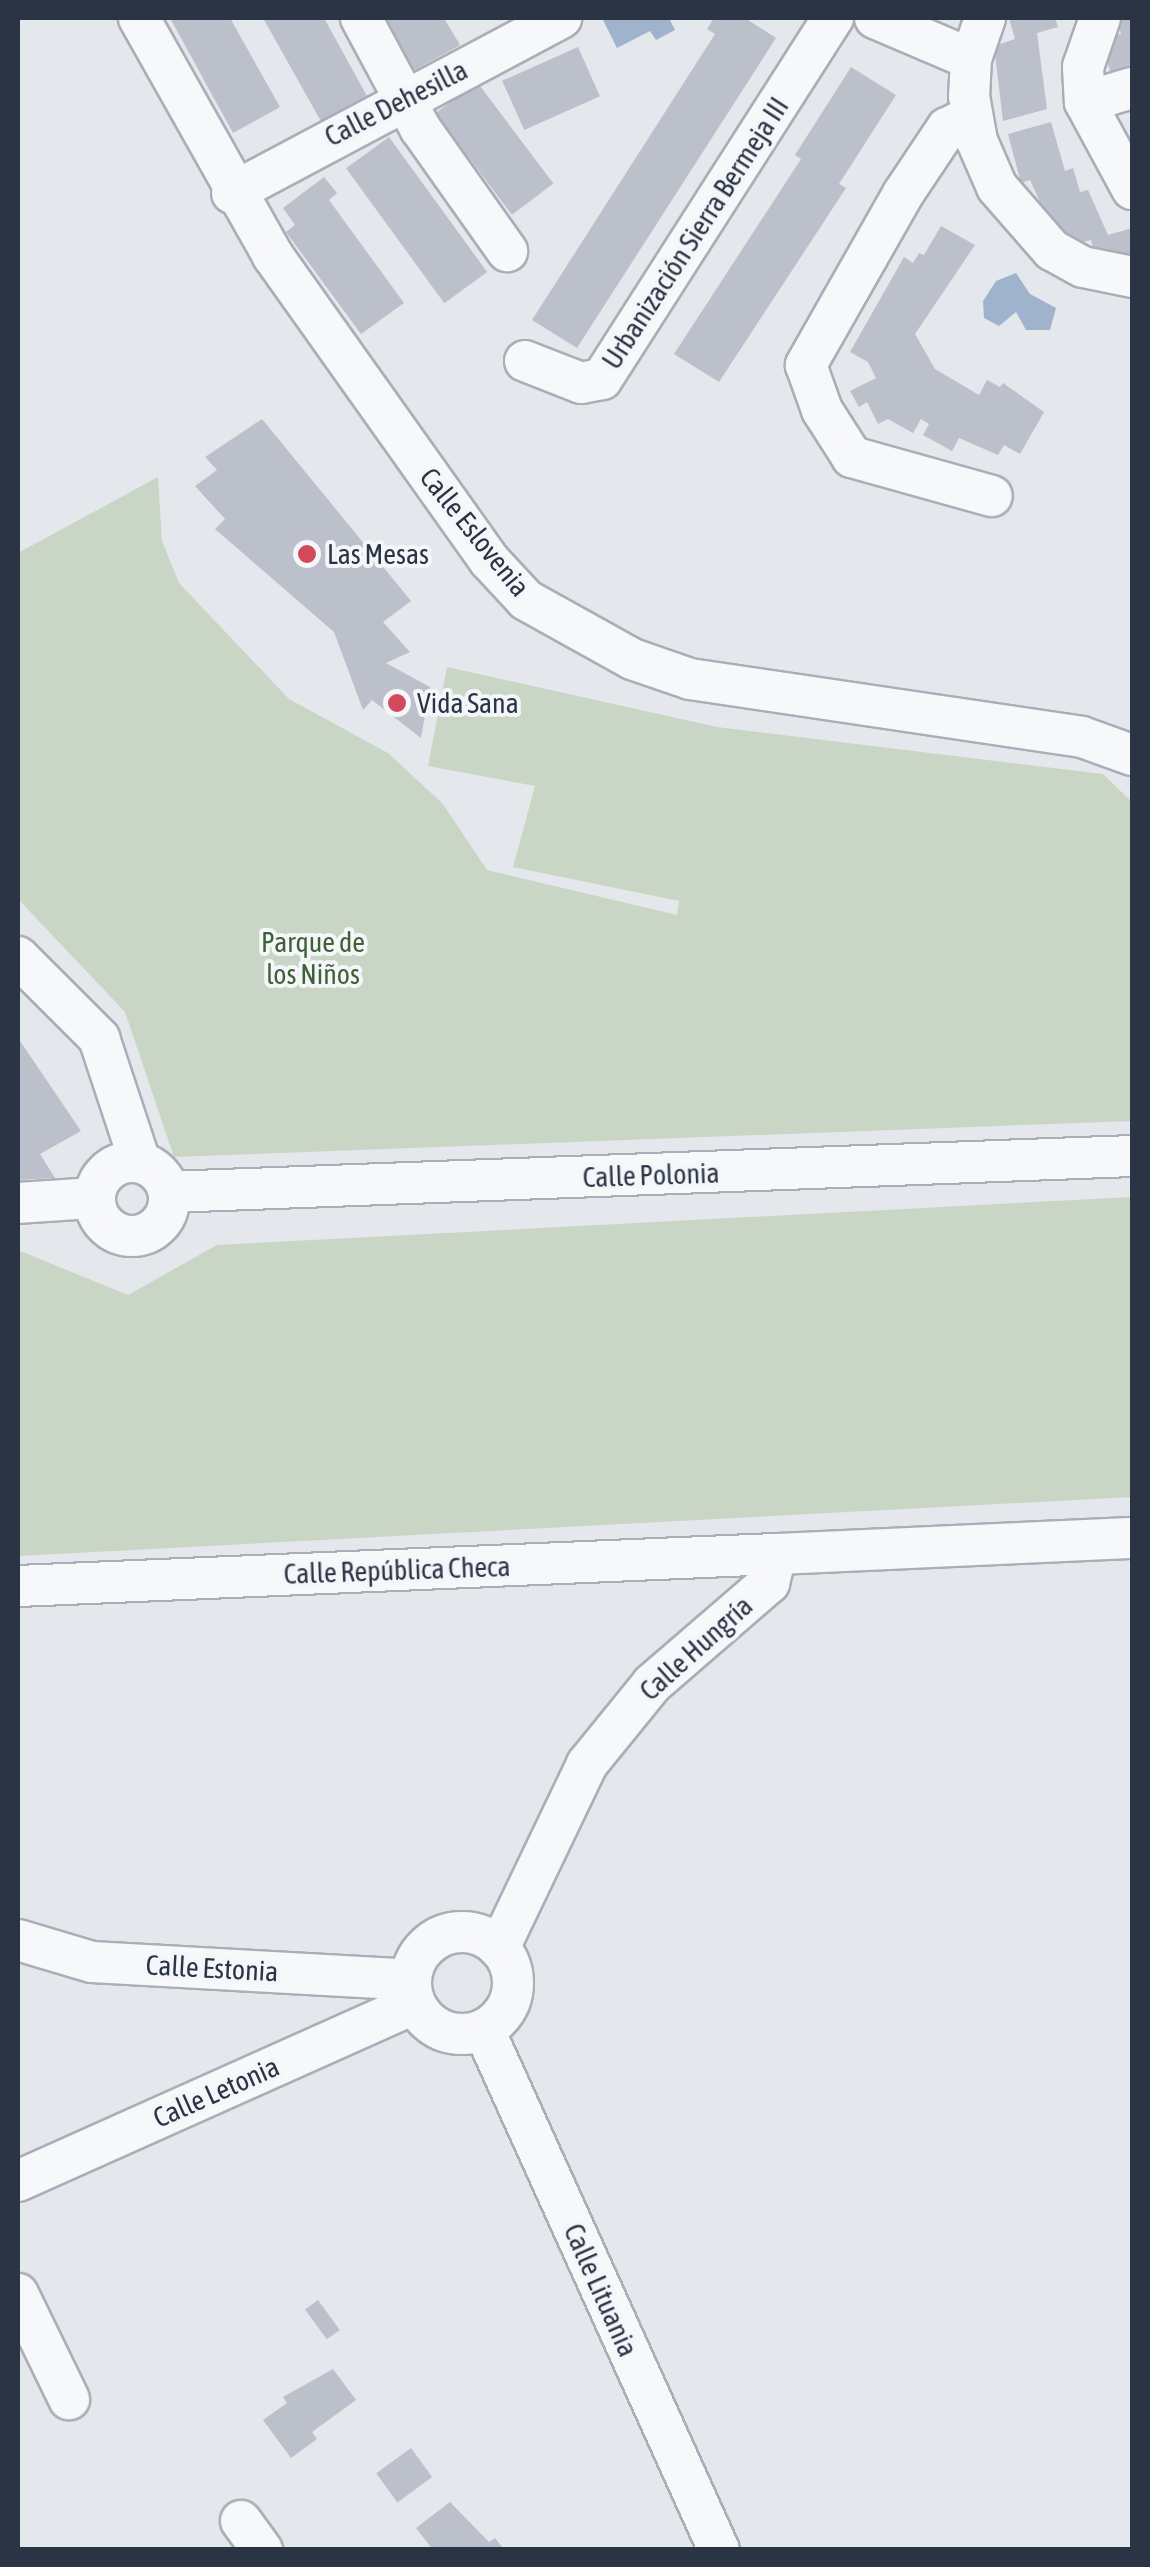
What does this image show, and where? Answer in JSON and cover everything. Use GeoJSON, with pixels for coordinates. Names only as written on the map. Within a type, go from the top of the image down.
{"type":"FeatureCollection","features":[{"type":"Feature","properties":{"kind":"street","name":"Calle Eslovenia"},"geometry":{"type":"LineString","coordinates":[[139,18],[232,192],[489,560],[549,616],[632,659],[690,679],[1082,738],[1132,755]]}},
{"type":"Feature","properties":{"kind":"street"},"geometry":{"type":"LineString","coordinates":[[361,18],[404,99],[507,250]]}},
{"type":"Feature","properties":{"kind":"street","name":"Calle Dehesilla"},"geometry":{"type":"LineString","coordinates":[[232,192],[561,18]]}},
{"type":"Feature","properties":{"kind":"street","name":"Urbanización Sierra Bermeja III"},"geometry":{"type":"LineString","coordinates":[[525,362],[582,383],[602,379],[833,18]]}},
{"type":"Feature","properties":{"kind":"street"},"geometry":{"type":"LineString","coordinates":[[875,18],[972,59]]}},
{"type":"Feature","properties":{"kind":"street"},"geometry":{"type":"LineString","coordinates":[[986,18],[972,59],[971,116],[997,187],[1032,232],[1083,267],[1132,277]]}},
{"type":"Feature","properties":{"kind":"street"},"geometry":{"type":"LineString","coordinates":[[1100,18],[1083,68],[1085,102],[1132,189]]}},
{"type":"Feature","properties":{"kind":"street"},"geometry":{"type":"LineString","coordinates":[[1085,102],[1132,88]]}},
{"type":"Feature","properties":{"kind":"street"},"geometry":{"type":"LineString","coordinates":[[971,116],[947,128],[903,194],[806,366],[822,410],[852,457],[992,496]]}},
{"type":"Feature","properties":{"kind":"street"},"geometry":{"type":"LineString","coordinates":[[18,957],[98,1038],[140,1162],[159,1173],[169,1192],[158,1226],[136,1236],[111,1230],[94,1198]]}},
{"type":"Feature","properties":{"kind":"street","name":"Calle Polonia"},"geometry":{"type":"LineString","coordinates":[[169,1192],[1132,1156]]}},
{"type":"Feature","properties":{"kind":"street"},"geometry":{"type":"LineString","coordinates":[[94,1198],[109,1169],[140,1162]]}},
{"type":"Feature","properties":{"kind":"street"},"geometry":{"type":"LineString","coordinates":[[18,1204],[94,1198]]}},
{"type":"Feature","properties":{"kind":"street"},"geometry":{"type":"LineString","coordinates":[[776,1554],[1132,1538]]}},
{"type":"Feature","properties":{"kind":"street","name":"Calle República Checa"},"geometry":{"type":"LineString","coordinates":[[18,1586],[776,1554]]}},
{"type":"Feature","properties":{"kind":"street","name":"Calle Hungría"},"geometry":{"type":"LineString","coordinates":[[500,1948],[597,1750],[652,1684],[769,1582],[776,1554]]}},
{"type":"Feature","properties":{"kind":"street"},"geometry":{"type":"LineString","coordinates":[[470,1932],[500,1948],[508,1961],[512,1993],[497,2021],[484,2030],[452,2034],[424,2018],[412,1992],[414,1964],[436,1938],[470,1932]]}},
{"type":"Feature","properties":{"kind":"street","name":"Calle Estonia"},"geometry":{"type":"LineString","coordinates":[[18,1940],[92,1962],[412,1992]]}},
{"type":"Feature","properties":{"kind":"street","name":"Calle Letonia"},"geometry":{"type":"LineString","coordinates":[[18,2181],[412,1992]]}},
{"type":"Feature","properties":{"kind":"street","name":"Calle Lituania"},"geometry":{"type":"LineString","coordinates":[[484,2030],[719,2550]]}},
{"type":"Feature","properties":{"kind":"street"},"geometry":{"type":"LineString","coordinates":[[18,2294],[70,2400]]}},
{"type":"Feature","properties":{"kind":"green space","name":"Parque de los Niños"},"geometry":{"type":"Polygon","coordinates":[[[158,477],[162,541],[179,583],[289,699],[388,753],[443,804],[487,870],[677,915],[679,901],[513,867],[535,786],[428,766],[447,667],[717,727],[1103,774],[1132,802],[1132,1121],[174,1157],[125,1012],[18,899],[18,553],[158,477]]]}},
{"type":"Feature","properties":{"kind":"green space"},"geometry":{"type":"Polygon","coordinates":[[[1132,1197],[1132,1497],[18,1556],[18,1250],[128,1295],[217,1245],[1132,1197]]]}},
{"type":"Feature","properties":{"kind":"water"},"geometry":{"type":"Polygon","coordinates":[[[669,18],[675,30],[656,40],[650,31],[617,48],[603,20],[669,18]]]}},
{"type":"Feature","properties":{"kind":"water"},"geometry":{"type":"Polygon","coordinates":[[[1016,273],[1030,294],[1056,308],[1050,330],[1026,330],[1016,312],[999,326],[984,318],[983,301],[996,281],[1016,273]]]}},
{"type":"Feature","properties":{"kind":"building"},"geometry":{"type":"Polygon","coordinates":[[[170,18],[230,18],[280,107],[233,133],[170,18]]]}},
{"type":"Feature","properties":{"kind":"building"},"geometry":{"type":"Polygon","coordinates":[[[263,18],[324,18],[368,98],[322,123],[263,18]]]}},
{"type":"Feature","properties":{"kind":"building"},"geometry":{"type":"Polygon","coordinates":[[[384,18],[444,18],[460,45],[413,71],[384,18]]]}},
{"type":"Feature","properties":{"kind":"building"},"geometry":{"type":"Polygon","coordinates":[[[714,18],[745,18],[776,38],[577,348],[532,320],[715,34],[707,29],[714,18]]]}},
{"type":"Feature","properties":{"kind":"building"},"geometry":{"type":"Polygon","coordinates":[[[1009,18],[1055,18],[1058,27],[1037,33],[1047,109],[1003,121],[994,46],[1015,39],[1009,18]]]}},
{"type":"Feature","properties":{"kind":"building"},"geometry":{"type":"Polygon","coordinates":[[[1116,18],[1132,18],[1132,83],[1115,88],[1101,40],[1121,34],[1116,18]]]}},
{"type":"Feature","properties":{"kind":"building"},"geometry":{"type":"Polygon","coordinates":[[[578,47],[600,96],[524,130],[502,81],[578,47]]]}},
{"type":"Feature","properties":{"kind":"building"},"geometry":{"type":"Polygon","coordinates":[[[851,67],[896,95],[839,184],[846,188],[719,382],[674,354],[801,159],[795,155],[851,67]]]}},
{"type":"Feature","properties":{"kind":"building"},"geometry":{"type":"Polygon","coordinates":[[[477,82],[553,183],[512,215],[435,113],[477,82]]]}},
{"type":"Feature","properties":{"kind":"building"},"geometry":{"type":"Polygon","coordinates":[[[1051,122],[1065,171],[1073,168],[1080,192],[1088,190],[1108,235],[1132,228],[1132,254],[1097,263],[1091,240],[1065,247],[1059,223],[1051,226],[1030,180],[1021,183],[1008,134],[1051,122]]]}},
{"type":"Feature","properties":{"kind":"building"},"geometry":{"type":"Polygon","coordinates":[[[389,137],[487,272],[444,303],[346,168],[389,137]]]}},
{"type":"Feature","properties":{"kind":"building"},"geometry":{"type":"Polygon","coordinates":[[[324,177],[337,193],[329,200],[404,303],[361,334],[286,232],[295,225],[283,208],[324,177]]]}},
{"type":"Feature","properties":{"kind":"building"},"geometry":{"type":"Polygon","coordinates":[[[941,226],[975,245],[915,334],[935,369],[979,395],[987,380],[1000,387],[1003,383],[1044,412],[1020,454],[1004,445],[998,455],[959,438],[952,451],[923,435],[929,424],[921,419],[913,433],[888,419],[878,424],[867,402],[859,407],[850,391],[876,378],[868,362],[850,352],[904,257],[913,263],[919,253],[924,255],[941,226]]]}},
{"type":"Feature","properties":{"kind":"building","name":"Las Mesas"},"geometry":{"type":"Polygon","coordinates":[[[262,419],[411,601],[383,622],[410,652],[386,663],[430,687],[421,738],[372,700],[363,710],[334,632],[215,529],[225,519],[195,486],[217,470],[205,457],[262,419]]]}},
{"type":"Feature","properties":{"kind":"building"},"geometry":{"type":"Polygon","coordinates":[[[18,1038],[81,1131],[40,1154],[55,1178],[18,1180],[18,1038]]]}},
{"type":"Feature","properties":{"kind":"building"},"geometry":{"type":"Polygon","coordinates":[[[318,2300],[340,2330],[327,2339],[305,2309],[318,2300]]]}},
{"type":"Feature","properties":{"kind":"building"},"geometry":{"type":"Polygon","coordinates":[[[333,2369],[356,2400],[312,2432],[317,2439],[291,2458],[263,2420],[287,2403],[283,2397],[333,2369]]]}},
{"type":"Feature","properties":{"kind":"building"},"geometry":{"type":"Polygon","coordinates":[[[411,2448],[432,2477],[397,2502],[376,2473],[411,2448]]]}},
{"type":"Feature","properties":{"kind":"building"},"geometry":{"type":"Polygon","coordinates":[[[450,2502],[489,2542],[495,2538],[503,2548],[433,2550],[416,2528],[450,2502]]]}},
{"type":"Feature","properties":{"kind":"place","name":"Las Mesas"},"geometry":{"type":"Point","coordinates":[307,554]}},
{"type":"Feature","properties":{"kind":"place","name":"Vida Sana"},"geometry":{"type":"Point","coordinates":[397,703]}}]}
